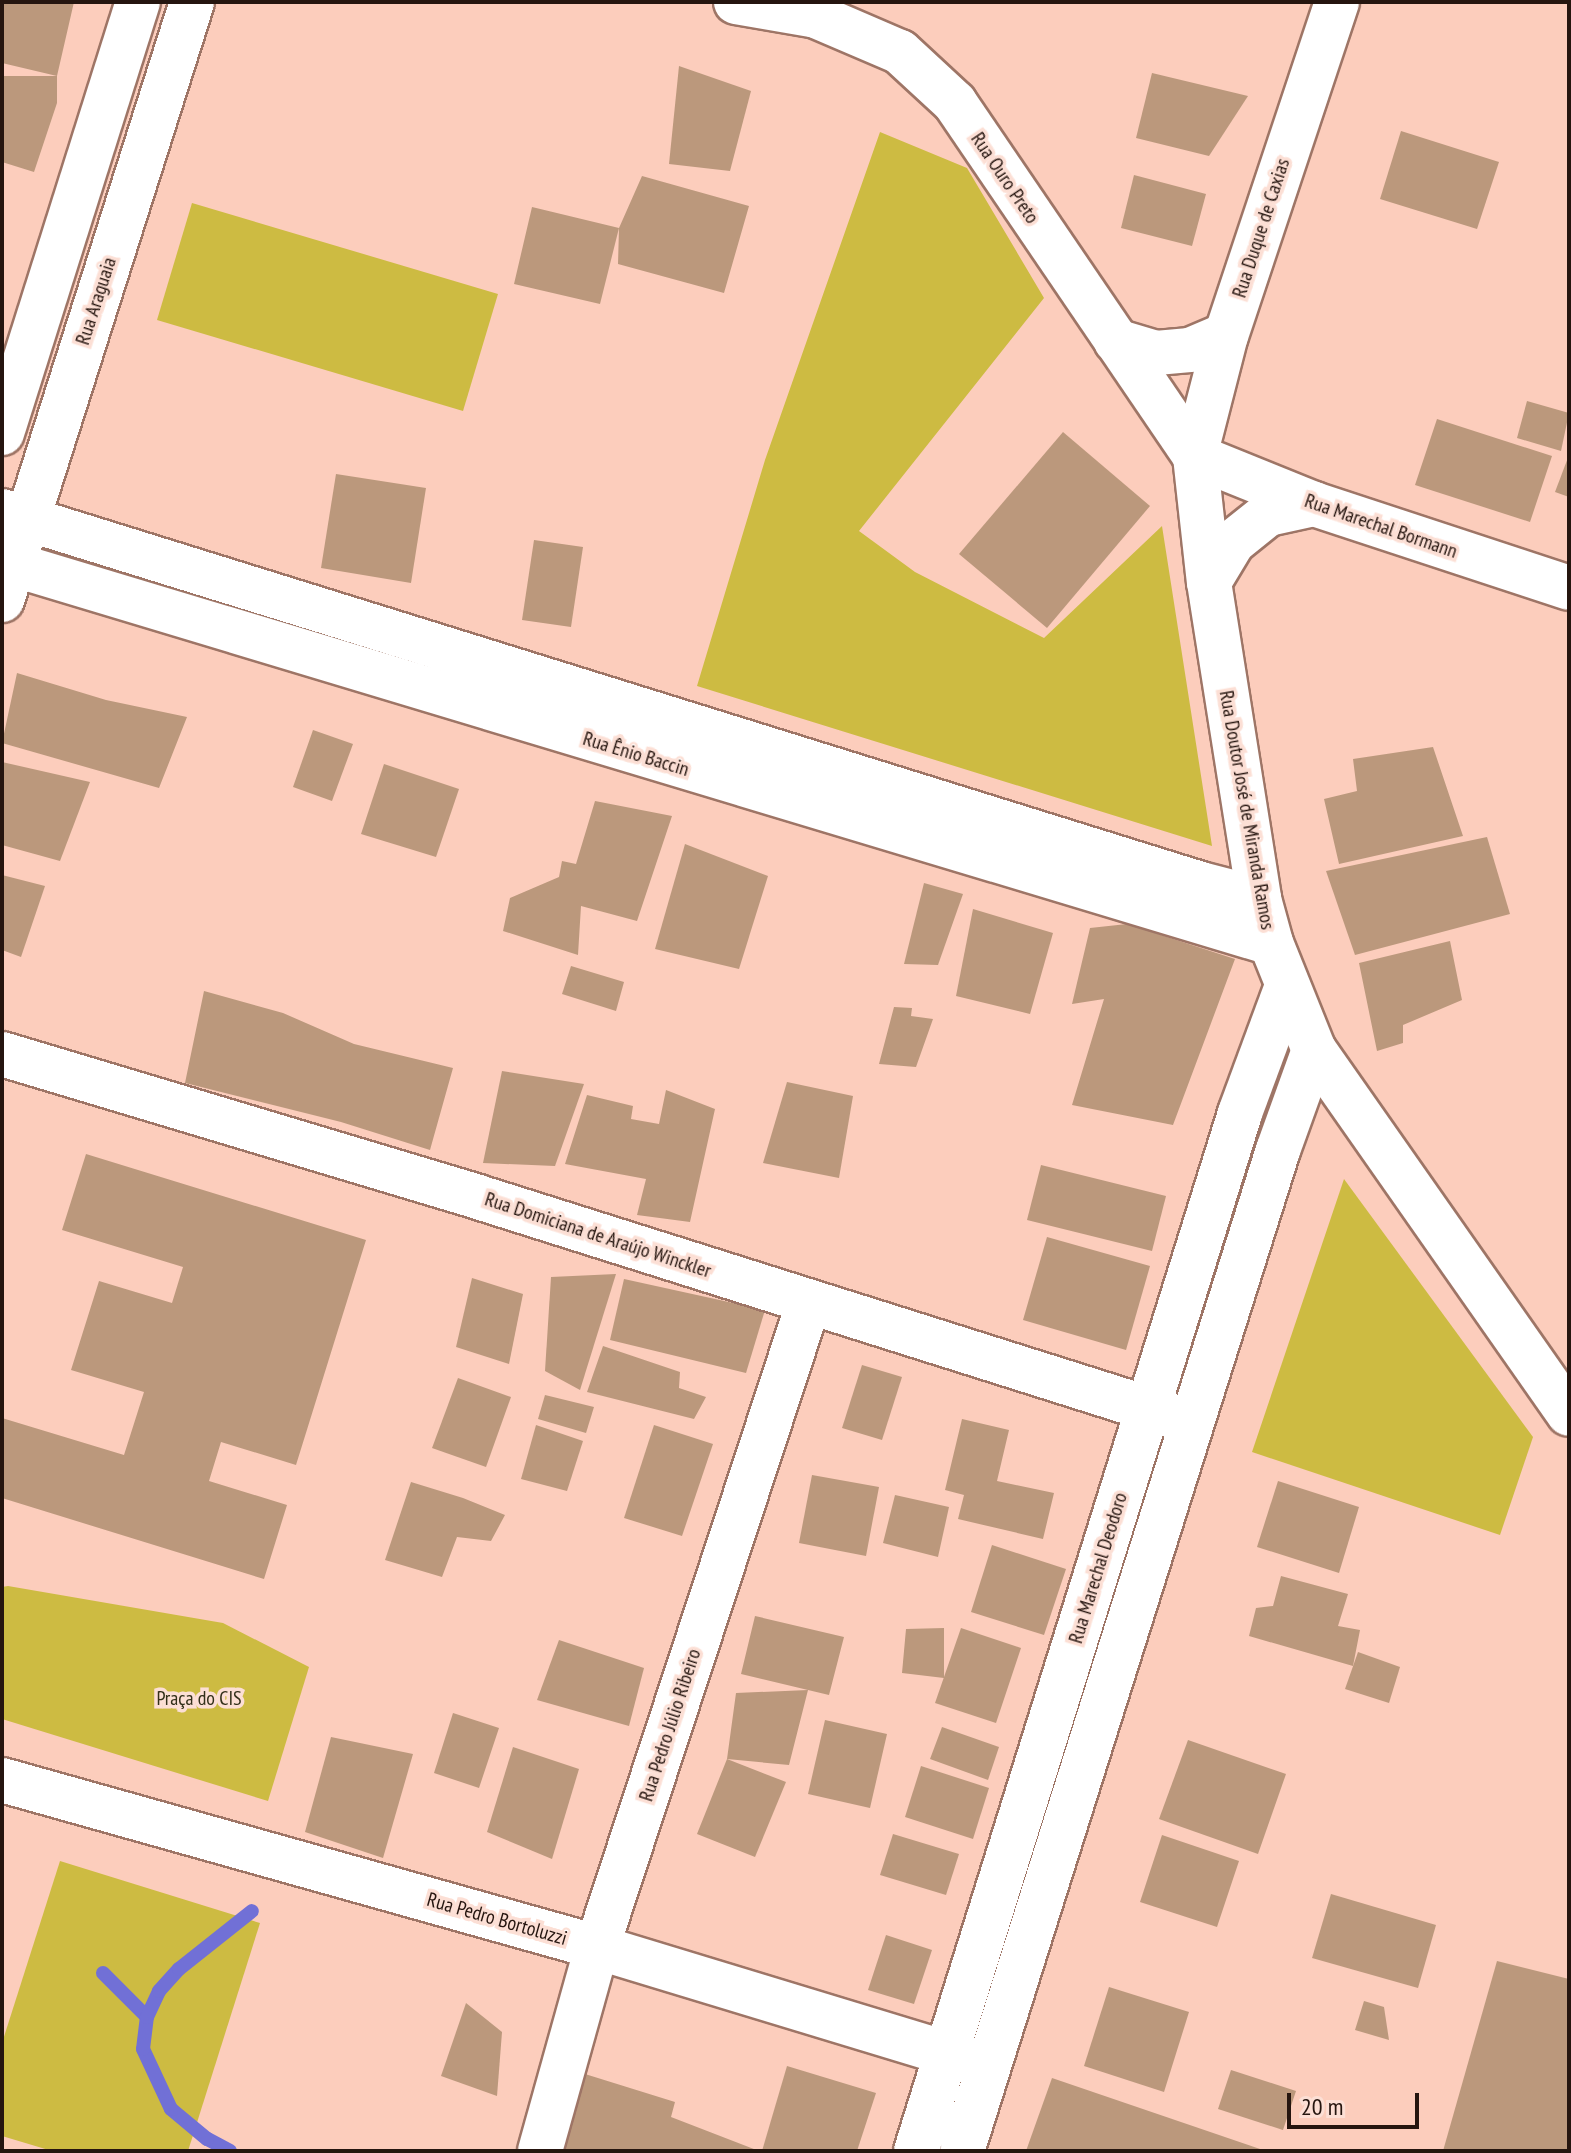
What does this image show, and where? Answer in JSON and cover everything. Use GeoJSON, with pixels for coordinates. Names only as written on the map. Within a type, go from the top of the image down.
{"type":"FeatureCollection","features":[{"type":"Feature","properties":{"kind":"street"},"geometry":{"type":"LineString","coordinates":[[2,433],[138,2]]}},
{"type":"Feature","properties":{"kind":"street","name":"Rua Araguaia"},"geometry":{"type":"LineString","coordinates":[[6,575],[14,515],[105,273],[192,2]]}},
{"type":"Feature","properties":{"kind":"street","name":"Rua Ouro Preto"},"geometry":{"type":"LineString","coordinates":[[736,2],[816,16],[900,52],[955,103],[1195,456]]}},
{"type":"Feature","properties":{"kind":"street","name":"Rua Duque de Caxias"},"geometry":{"type":"LineString","coordinates":[[1195,456],[1226,335],[1337,2]]}},
{"type":"Feature","properties":{"kind":"street"},"geometry":{"type":"LineString","coordinates":[[58,255],[105,273]]}},
{"type":"Feature","properties":{"kind":"street"},"geometry":{"type":"LineString","coordinates":[[1116,341],[1156,353],[1190,350],[1226,335]]}},
{"type":"Feature","properties":{"kind":"street","name":"Rua Marechal Bormann"},"geometry":{"type":"LineString","coordinates":[[1195,456],[1314,504],[1569,588]]}},
{"type":"Feature","properties":{"kind":"street","name":"Rua Doutor José de Miranda Ramos"},"geometry":{"type":"LineString","coordinates":[[1195,456],[1209,582],[1259,899],[1287,986],[1314,1050],[1569,1414]]}},
{"type":"Feature","properties":{"kind":"street"},"geometry":{"type":"LineString","coordinates":[[1209,582],[1233,542],[1268,514],[1314,504]]}},
{"type":"Feature","properties":{"kind":"street","name":"Rua Ênio Baccin"},"geometry":{"type":"LineString","coordinates":[[14,515],[742,741],[946,826],[1271,943]]}},
{"type":"Feature","properties":{"kind":"street","name":"Rua Ênio Baccin"},"geometry":{"type":"LineString","coordinates":[[6,575],[270,643],[728,782],[946,826],[1259,899]]}},
{"type":"Feature","properties":{"kind":"street"},"geometry":{"type":"LineString","coordinates":[[270,643],[282,598]]}},
{"type":"Feature","properties":{"kind":"street"},"geometry":{"type":"LineString","coordinates":[[509,715],[521,672]]}},
{"type":"Feature","properties":{"kind":"street"},"geometry":{"type":"LineString","coordinates":[[728,782],[742,741]]}},
{"type":"Feature","properties":{"kind":"street","name":"Rua Marechal Deodoro"},"geometry":{"type":"LineString","coordinates":[[916,2151],[1240,1113],[1287,986]]}},
{"type":"Feature","properties":{"kind":"street"},"geometry":{"type":"LineString","coordinates":[[962,2151],[1191,1421],[1278,1150],[1314,1050]]}},
{"type":"Feature","properties":{"kind":"street","name":"Rua Domiciana de Araújo Winckler"},"geometry":{"type":"LineString","coordinates":[[2,1054],[463,1192],[1191,1421]]}},
{"type":"Feature","properties":{"kind":"street","name":"Rua Pedro Júlio Ribeiro"},"geometry":{"type":"LineString","coordinates":[[540,2151],[597,1947],[809,1302]]}},
{"type":"Feature","properties":{"kind":"street"},"geometry":{"type":"LineString","coordinates":[[1062,1685],[1103,1701]]}},
{"type":"Feature","properties":{"kind":"street","name":"Rua Pedro Bortoluzzi"},"geometry":{"type":"LineString","coordinates":[[2,1780],[597,1947],[989,2066]]}},
{"type":"Feature","properties":{"kind":"green space"},"geometry":{"type":"Polygon","coordinates":[[[880,132],[967,168],[1044,298],[859,531],[915,572],[1044,638],[1162,526],[1212,846],[697,686],[765,460],[880,132]]]}},
{"type":"Feature","properties":{"kind":"green space"},"geometry":{"type":"Polygon","coordinates":[[[192,203],[498,294],[463,411],[157,320],[192,203]]]}},
{"type":"Feature","properties":{"kind":"green space"},"geometry":{"type":"Polygon","coordinates":[[[1344,1179],[1533,1437],[1500,1535],[1252,1452],[1344,1179]]]}},
{"type":"Feature","properties":{"kind":"green space","name":"Praça do CIS"},"geometry":{"type":"Polygon","coordinates":[[[2,1587],[223,1623],[309,1667],[268,1801],[2,1719],[2,1587]]]}},
{"type":"Feature","properties":{"kind":"green space"},"geometry":{"type":"Polygon","coordinates":[[[60,1861],[260,1923],[188,2151],[52,2151],[2,2136],[2,2043],[60,1861]]]}},
{"type":"Feature","properties":{"kind":"building"},"geometry":{"type":"Polygon","coordinates":[[[2,2],[74,2],[57,76],[2,63],[2,2]]]}},
{"type":"Feature","properties":{"kind":"building"},"geometry":{"type":"Polygon","coordinates":[[[679,66],[751,91],[730,171],[669,164],[679,66]]]}},
{"type":"Feature","properties":{"kind":"building"},"geometry":{"type":"Polygon","coordinates":[[[1152,73],[1248,96],[1209,156],[1136,138],[1152,73]]]}},
{"type":"Feature","properties":{"kind":"building"},"geometry":{"type":"Polygon","coordinates":[[[2,76],[57,76],[57,103],[34,172],[2,162],[2,76]]]}},
{"type":"Feature","properties":{"kind":"building"},"geometry":{"type":"Polygon","coordinates":[[[1401,131],[1499,162],[1477,229],[1380,199],[1401,131]]]}},
{"type":"Feature","properties":{"kind":"building"},"geometry":{"type":"Polygon","coordinates":[[[1134,175],[1206,194],[1192,246],[1121,228],[1134,175]]]}},
{"type":"Feature","properties":{"kind":"building"},"geometry":{"type":"Polygon","coordinates":[[[642,176],[749,206],[724,293],[618,264],[619,228],[642,176]]]}},
{"type":"Feature","properties":{"kind":"building"},"geometry":{"type":"Polygon","coordinates":[[[532,207],[619,228],[600,304],[514,284],[532,207]]]}},
{"type":"Feature","properties":{"kind":"building"},"geometry":{"type":"Polygon","coordinates":[[[1527,401],[1569,413],[1561,451],[1517,438],[1527,401]]]}},
{"type":"Feature","properties":{"kind":"building"},"geometry":{"type":"Polygon","coordinates":[[[1437,419],[1552,456],[1530,522],[1415,485],[1437,419]]]}},
{"type":"Feature","properties":{"kind":"building"},"geometry":{"type":"Polygon","coordinates":[[[1063,432],[1150,506],[1047,628],[959,554],[1063,432]]]}},
{"type":"Feature","properties":{"kind":"building"},"geometry":{"type":"Polygon","coordinates":[[[1569,455],[1569,497],[1555,492],[1569,455]]]}},
{"type":"Feature","properties":{"kind":"building"},"geometry":{"type":"Polygon","coordinates":[[[336,474],[426,488],[411,583],[321,568],[336,474]]]}},
{"type":"Feature","properties":{"kind":"building"},"geometry":{"type":"Polygon","coordinates":[[[534,540],[583,547],[571,627],[522,620],[534,540]]]}},
{"type":"Feature","properties":{"kind":"building"},"geometry":{"type":"Polygon","coordinates":[[[17,673],[106,700],[187,717],[159,788],[2,743],[17,673]]]}},
{"type":"Feature","properties":{"kind":"building"},"geometry":{"type":"Polygon","coordinates":[[[313,730],[353,744],[332,801],[293,787],[313,730]]]}},
{"type":"Feature","properties":{"kind":"building"},"geometry":{"type":"Polygon","coordinates":[[[1433,747],[1463,836],[1339,864],[1324,799],[1357,791],[1353,759],[1433,747]]]}},
{"type":"Feature","properties":{"kind":"building"},"geometry":{"type":"Polygon","coordinates":[[[2,762],[90,782],[60,861],[2,845],[2,762]]]}},
{"type":"Feature","properties":{"kind":"building"},"geometry":{"type":"Polygon","coordinates":[[[384,764],[459,789],[436,857],[361,834],[384,764]]]}},
{"type":"Feature","properties":{"kind":"building"},"geometry":{"type":"Polygon","coordinates":[[[595,801],[672,816],[637,921],[581,906],[578,955],[503,931],[510,898],[559,877],[562,861],[576,864],[595,801]]]}},
{"type":"Feature","properties":{"kind":"building"},"geometry":{"type":"Polygon","coordinates":[[[1487,837],[1510,914],[1355,955],[1326,871],[1487,837]]]}},
{"type":"Feature","properties":{"kind":"building"},"geometry":{"type":"Polygon","coordinates":[[[685,844],[768,876],[739,969],[655,949],[685,844]]]}},
{"type":"Feature","properties":{"kind":"building"},"geometry":{"type":"Polygon","coordinates":[[[2,875],[45,886],[21,957],[2,950],[2,875]]]}},
{"type":"Feature","properties":{"kind":"building"},"geometry":{"type":"Polygon","coordinates":[[[924,883],[963,894],[938,965],[904,964],[924,883]]]}},
{"type":"Feature","properties":{"kind":"building"},"geometry":{"type":"Polygon","coordinates":[[[973,909],[1053,933],[1030,1014],[956,996],[973,909]]]}},
{"type":"Feature","properties":{"kind":"building"},"geometry":{"type":"Polygon","coordinates":[[[1127,924],[1235,959],[1173,1125],[1072,1105],[1104,999],[1072,1004],[1090,928],[1127,924]]]}},
{"type":"Feature","properties":{"kind":"building"},"geometry":{"type":"Polygon","coordinates":[[[1450,941],[1462,1000],[1403,1025],[1403,1043],[1377,1051],[1359,963],[1450,941]]]}},
{"type":"Feature","properties":{"kind":"building"},"geometry":{"type":"Polygon","coordinates":[[[571,966],[624,982],[616,1011],[562,994],[571,966]]]}},
{"type":"Feature","properties":{"kind":"building"},"geometry":{"type":"Polygon","coordinates":[[[204,991],[283,1013],[354,1044],[453,1068],[430,1150],[341,1122],[185,1083],[204,991]]]}},
{"type":"Feature","properties":{"kind":"building"},"geometry":{"type":"Polygon","coordinates":[[[894,1007],[912,1008],[911,1016],[933,1019],[916,1067],[879,1064],[894,1007]]]}},
{"type":"Feature","properties":{"kind":"building"},"geometry":{"type":"Polygon","coordinates":[[[502,1071],[584,1084],[555,1166],[483,1163],[502,1071]]]}},
{"type":"Feature","properties":{"kind":"building"},"geometry":{"type":"Polygon","coordinates":[[[787,1082],[853,1096],[839,1178],[763,1163],[787,1082]]]}},
{"type":"Feature","properties":{"kind":"building"},"geometry":{"type":"Polygon","coordinates":[[[666,1090],[715,1109],[690,1222],[637,1215],[646,1179],[565,1164],[587,1095],[633,1106],[631,1119],[659,1124],[666,1090]]]}},
{"type":"Feature","properties":{"kind":"building"},"geometry":{"type":"Polygon","coordinates":[[[86,1154],[366,1240],[296,1465],[221,1442],[209,1481],[287,1505],[264,1579],[2,1498],[2,1418],[124,1455],[144,1392],[71,1370],[99,1281],[172,1303],[183,1267],[62,1230],[86,1154]]]}},
{"type":"Feature","properties":{"kind":"building"},"geometry":{"type":"Polygon","coordinates":[[[1041,1165],[1166,1196],[1152,1251],[1027,1220],[1041,1165]]]}},
{"type":"Feature","properties":{"kind":"building"},"geometry":{"type":"Polygon","coordinates":[[[1047,1237],[1150,1266],[1126,1350],[1023,1320],[1047,1237]]]}},
{"type":"Feature","properties":{"kind":"building"},"geometry":{"type":"Polygon","coordinates":[[[616,1274],[580,1390],[545,1371],[551,1277],[616,1274]]]}},
{"type":"Feature","properties":{"kind":"building"},"geometry":{"type":"Polygon","coordinates":[[[472,1278],[523,1294],[509,1364],[456,1347],[472,1278]]]}},
{"type":"Feature","properties":{"kind":"building"},"geometry":{"type":"Polygon","coordinates":[[[624,1279],[765,1310],[746,1373],[610,1340],[624,1279]]]}},
{"type":"Feature","properties":{"kind":"building"},"geometry":{"type":"Polygon","coordinates":[[[603,1346],[680,1372],[679,1388],[706,1397],[694,1419],[587,1392],[603,1346]]]}},
{"type":"Feature","properties":{"kind":"building"},"geometry":{"type":"Polygon","coordinates":[[[862,1365],[902,1377],[882,1440],[842,1428],[862,1365]]]}},
{"type":"Feature","properties":{"kind":"building"},"geometry":{"type":"Polygon","coordinates":[[[458,1378],[511,1397],[486,1467],[432,1448],[458,1378]]]}},
{"type":"Feature","properties":{"kind":"building"},"geometry":{"type":"Polygon","coordinates":[[[545,1395],[594,1407],[586,1433],[538,1419],[545,1395]]]}},
{"type":"Feature","properties":{"kind":"building"},"geometry":{"type":"Polygon","coordinates":[[[962,1419],[1009,1430],[997,1481],[1054,1493],[1043,1539],[958,1519],[964,1495],[945,1490],[962,1419]]]}},
{"type":"Feature","properties":{"kind":"building"},"geometry":{"type":"Polygon","coordinates":[[[536,1425],[583,1441],[567,1491],[521,1479],[536,1425]]]}},
{"type":"Feature","properties":{"kind":"building"},"geometry":{"type":"Polygon","coordinates":[[[654,1425],[713,1444],[682,1536],[624,1518],[654,1425]]]}},
{"type":"Feature","properties":{"kind":"building"},"geometry":{"type":"Polygon","coordinates":[[[812,1475],[879,1487],[866,1556],[799,1543],[812,1475]]]}},
{"type":"Feature","properties":{"kind":"building"},"geometry":{"type":"Polygon","coordinates":[[[1278,1481],[1359,1507],[1339,1573],[1257,1547],[1278,1481]]]}},
{"type":"Feature","properties":{"kind":"building"},"geometry":{"type":"Polygon","coordinates":[[[411,1482],[505,1515],[491,1541],[457,1537],[442,1577],[385,1560],[411,1482]]]}},
{"type":"Feature","properties":{"kind":"building"},"geometry":{"type":"Polygon","coordinates":[[[895,1495],[949,1507],[938,1557],[883,1543],[895,1495]]]}},
{"type":"Feature","properties":{"kind":"building"},"geometry":{"type":"Polygon","coordinates":[[[992,1545],[1066,1569],[1044,1635],[971,1612],[992,1545]]]}},
{"type":"Feature","properties":{"kind":"building"},"geometry":{"type":"Polygon","coordinates":[[[1281,1576],[1348,1594],[1338,1626],[1360,1630],[1353,1666],[1249,1636],[1256,1608],[1273,1606],[1281,1576]]]}},
{"type":"Feature","properties":{"kind":"building"},"geometry":{"type":"Polygon","coordinates":[[[755,1616],[844,1637],[829,1695],[741,1674],[755,1616]]]}},
{"type":"Feature","properties":{"kind":"building"},"geometry":{"type":"Polygon","coordinates":[[[944,1628],[944,1678],[902,1673],[906,1629],[944,1628]]]}},
{"type":"Feature","properties":{"kind":"building"},"geometry":{"type":"Polygon","coordinates":[[[961,1628],[1021,1648],[996,1723],[935,1703],[961,1628]]]}},
{"type":"Feature","properties":{"kind":"building"},"geometry":{"type":"Polygon","coordinates":[[[559,1640],[644,1668],[629,1726],[537,1700],[559,1640]]]}},
{"type":"Feature","properties":{"kind":"building"},"geometry":{"type":"Polygon","coordinates":[[[1358,1652],[1400,1667],[1389,1703],[1345,1689],[1358,1652]]]}},
{"type":"Feature","properties":{"kind":"building"},"geometry":{"type":"Polygon","coordinates":[[[808,1690],[789,1765],[727,1759],[736,1693],[808,1690]]]}},
{"type":"Feature","properties":{"kind":"building"},"geometry":{"type":"Polygon","coordinates":[[[453,1713],[499,1728],[479,1788],[434,1773],[453,1713]]]}},
{"type":"Feature","properties":{"kind":"building"},"geometry":{"type":"Polygon","coordinates":[[[825,1720],[887,1734],[870,1808],[808,1794],[825,1720]]]}},
{"type":"Feature","properties":{"kind":"building"},"geometry":{"type":"Polygon","coordinates":[[[942,1727],[999,1747],[988,1780],[930,1759],[942,1727]]]}},
{"type":"Feature","properties":{"kind":"building"},"geometry":{"type":"Polygon","coordinates":[[[331,1737],[413,1754],[383,1858],[305,1832],[331,1737]]]}},
{"type":"Feature","properties":{"kind":"building"},"geometry":{"type":"Polygon","coordinates":[[[1188,1740],[1286,1774],[1258,1854],[1159,1819],[1188,1740]]]}},
{"type":"Feature","properties":{"kind":"building"},"geometry":{"type":"Polygon","coordinates":[[[513,1747],[579,1769],[552,1859],[487,1832],[513,1747]]]}},
{"type":"Feature","properties":{"kind":"building"},"geometry":{"type":"Polygon","coordinates":[[[727,1759],[786,1782],[755,1857],[697,1834],[727,1759]]]}},
{"type":"Feature","properties":{"kind":"building"},"geometry":{"type":"Polygon","coordinates":[[[921,1766],[989,1788],[973,1839],[905,1817],[921,1766]]]}},
{"type":"Feature","properties":{"kind":"building"},"geometry":{"type":"Polygon","coordinates":[[[893,1834],[959,1854],[946,1895],[880,1875],[893,1834]]]}},
{"type":"Feature","properties":{"kind":"building"},"geometry":{"type":"Polygon","coordinates":[[[1162,1835],[1239,1861],[1217,1927],[1140,1902],[1162,1835]]]}},
{"type":"Feature","properties":{"kind":"building"},"geometry":{"type":"Polygon","coordinates":[[[1331,1894],[1436,1925],[1418,1988],[1312,1958],[1331,1894]]]}},
{"type":"Feature","properties":{"kind":"building"},"geometry":{"type":"Polygon","coordinates":[[[886,1935],[932,1950],[914,2004],[868,1990],[886,1935]]]}},
{"type":"Feature","properties":{"kind":"building"},"geometry":{"type":"Polygon","coordinates":[[[1497,1961],[1569,1979],[1569,2151],[1443,2151],[1497,1961]]]}},
{"type":"Feature","properties":{"kind":"building"},"geometry":{"type":"Polygon","coordinates":[[[1109,1987],[1189,2012],[1164,2092],[1084,2066],[1109,1987]]]}},
{"type":"Feature","properties":{"kind":"building"},"geometry":{"type":"Polygon","coordinates":[[[1364,2001],[1384,2007],[1389,2040],[1355,2030],[1364,2001]]]}},
{"type":"Feature","properties":{"kind":"building"},"geometry":{"type":"Polygon","coordinates":[[[466,2003],[502,2032],[497,2096],[441,2076],[466,2003]]]}},
{"type":"Feature","properties":{"kind":"building"},"geometry":{"type":"Polygon","coordinates":[[[787,2066],[876,2093],[857,2151],[762,2151],[787,2066]]]}},
{"type":"Feature","properties":{"kind":"building"},"geometry":{"type":"Polygon","coordinates":[[[1231,2070],[1296,2091],[1283,2130],[1218,2109],[1231,2070]]]}},
{"type":"Feature","properties":{"kind":"building"},"geometry":{"type":"Polygon","coordinates":[[[585,2074],[675,2102],[671,2117],[759,2151],[564,2151],[585,2074]]]}},
{"type":"Feature","properties":{"kind":"building"},"geometry":{"type":"Polygon","coordinates":[[[1052,2078],[1263,2150],[1263,2151],[1026,2151],[1052,2078]]]}},
{"type":"Feature","properties":{"kind":"waterway"},"geometry":{"type":"LineString","coordinates":[[230,2151],[207,2139],[171,2109],[143,2049],[147,2017],[159,1991],[179,1969],[252,1911]]}},
{"type":"Feature","properties":{"kind":"waterway"},"geometry":{"type":"LineString","coordinates":[[103,1973],[147,2017]]}}]}
